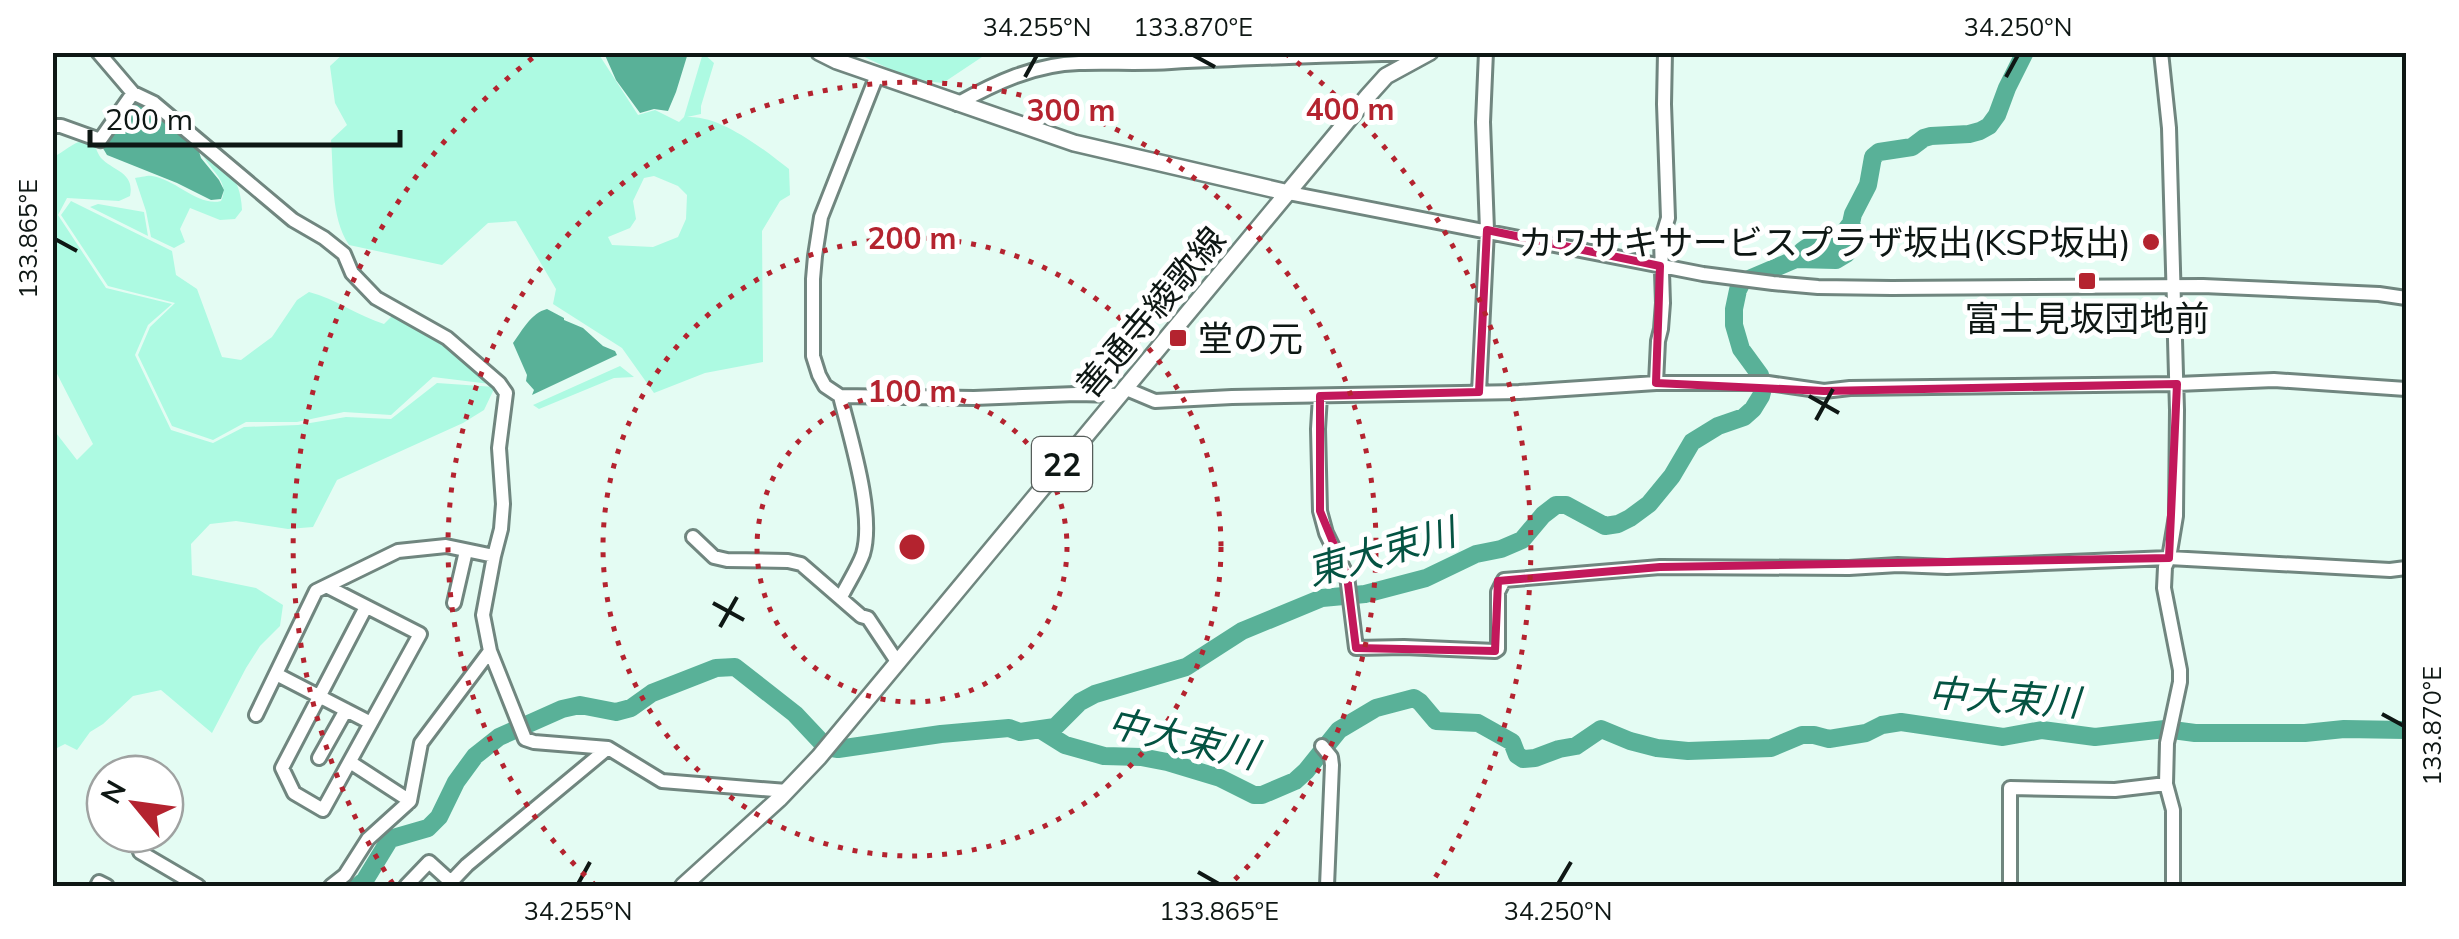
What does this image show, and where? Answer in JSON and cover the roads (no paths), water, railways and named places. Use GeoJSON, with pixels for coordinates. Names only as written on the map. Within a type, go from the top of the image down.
{"type":"FeatureCollection","features":[{"type":"Feature","properties":{"kind":"main road"},"geometry":{"type":"LineString","coordinates":[[819,52],[1074,144],[1289,192]]}},
{"type":"Feature","properties":{"kind":"main road","name":"善通寺綾歌線"},"geometry":{"type":"LineString","coordinates":[[683,886],[820,757],[1386,76],[1422,56]]}},
{"type":"Feature","properties":{"kind":"street"},"geometry":{"type":"LineString","coordinates":[[98,52],[133,93],[154,103],[293,220],[344,254],[352,273],[376,298],[448,338],[499,383],[506,394],[499,448],[502,529],[483,615],[490,652],[525,739],[608,748],[662,782],[788,791]]}},
{"type":"Feature","properties":{"kind":"street"},"geometry":{"type":"LineString","coordinates":[[1479,392],[1487,230],[1482,122],[1486,52]]}},
{"type":"Feature","properties":{"kind":"street"},"geometry":{"type":"LineString","coordinates":[[1656,384],[1662,303],[1661,241],[1668,218],[1665,52]]}},
{"type":"Feature","properties":{"kind":"street"},"geometry":{"type":"LineString","coordinates":[[2161,52],[2169,128],[2175,288],[2176,516],[2164,588],[2180,670],[2166,743],[2166,784],[2173,810],[2173,886]]}},
{"type":"Feature","properties":{"kind":"street"},"geometry":{"type":"LineString","coordinates":[[957,104],[993,84],[1039,68],[1076,63],[1422,56]]}},
{"type":"Feature","properties":{"kind":"street"},"geometry":{"type":"LineString","coordinates":[[877,75],[820,217],[815,256],[813,356],[825,386],[840,396],[974,398],[1122,391],[1155,401],[1519,392],[1656,384],[1761,383],[1824,390],[2274,380],[2406,389]]}},
{"type":"Feature","properties":{"kind":"street"},"geometry":{"type":"LineString","coordinates":[[52,126],[100,140],[133,93]]}},
{"type":"Feature","properties":{"kind":"street"},"geometry":{"type":"LineString","coordinates":[[1289,192],[1660,266],[1773,284],[1818,288],[2203,286],[2406,298]]}},
{"type":"Feature","properties":{"kind":"street"},"geometry":{"type":"LineString","coordinates":[[840,396],[856,463],[867,536],[862,556],[841,597]]}},
{"type":"Feature","properties":{"kind":"street"},"geometry":{"type":"LineString","coordinates":[[1320,396],[1320,512],[1347,576],[1356,648],[1494,651],[1498,649],[1498,592],[1504,580],[1660,567],[1947,567],[2169,558],[2406,568]]}},
{"type":"Feature","properties":{"kind":"street"},"geometry":{"type":"LineString","coordinates":[[694,538],[714,557],[726,560],[801,564],[868,618],[898,663]]}},
{"type":"Feature","properties":{"kind":"street"},"geometry":{"type":"LineString","coordinates":[[256,716],[316,591],[398,551],[446,546],[494,556]]}},
{"type":"Feature","properties":{"kind":"street"},"geometry":{"type":"LineString","coordinates":[[454,603],[466,551]]}},
{"type":"Feature","properties":{"kind":"street"},"geometry":{"type":"LineString","coordinates":[[326,586],[420,634],[323,810],[294,793],[282,768],[366,607]]}},
{"type":"Feature","properties":{"kind":"street"},"geometry":{"type":"LineString","coordinates":[[330,886],[346,875],[368,839],[410,801],[422,743],[490,652]]}},
{"type":"Feature","properties":{"kind":"street"},"geometry":{"type":"LineString","coordinates":[[276,674],[371,723]]}},
{"type":"Feature","properties":{"kind":"street"},"geometry":{"type":"LineString","coordinates":[[319,758],[346,710]]}},
{"type":"Feature","properties":{"kind":"street"},"geometry":{"type":"LineString","coordinates":[[406,886],[428,862],[449,884],[608,748]]}},
{"type":"Feature","properties":{"kind":"street"},"geometry":{"type":"LineString","coordinates":[[1325,748],[1332,765],[1326,886]]}},
{"type":"Feature","properties":{"kind":"street"},"geometry":{"type":"LineString","coordinates":[[350,762],[410,801]]}},
{"type":"Feature","properties":{"kind":"street"},"geometry":{"type":"LineString","coordinates":[[2010,886],[2010,788],[2115,790],[2166,784]]}},
{"type":"Feature","properties":{"kind":"street"},"geometry":{"type":"LineString","coordinates":[[142,854],[173,880],[198,886]]}},
{"type":"Feature","properties":{"kind":"street"},"geometry":{"type":"LineString","coordinates":[[97,886],[99,882],[106,886]]}},
{"type":"Feature","properties":{"kind":"waterway","name":"東大束川"},"geometry":{"type":"LineString","coordinates":[[358,886],[390,839],[428,828],[439,817],[456,782],[475,756],[499,737],[562,709],[580,705],[616,712],[716,668],[735,667],[795,714],[826,747],[838,749],[941,734],[1055,727],[1080,702],[1095,694],[1186,667],[1242,631],[1322,598],[1365,594],[1426,578],[1476,554],[1522,540],[1556,505],[1566,505],[1605,526],[1630,518],[1649,504],[1672,476],[1692,442],[1718,426],[1744,417],[1761,396],[1760,375],[1741,349],[1734,325],[1742,282],[1796,259],[1836,260],[1846,254],[1853,246],[1853,214],[1868,185],[1873,157],[1879,152],[1912,147],[1931,136],[1969,134],[1989,126],[2025,52]]}},
{"type":"Feature","properties":{"kind":"waterway"},"geometry":{"type":"LineString","coordinates":[[1796,259],[1813,245],[1831,250],[1851,223]]}},
{"type":"Feature","properties":{"kind":"waterway","name":"中大束川"},"geometry":{"type":"LineString","coordinates":[[1041,730],[1065,745],[1104,756],[1167,762],[1220,778],[1254,795],[1295,781],[1339,730],[1376,708],[1414,698],[1436,721],[1478,723],[1512,742],[1523,759],[1576,746],[1601,729],[1657,748],[1688,751],[1771,748],[1802,735],[1829,739],[1901,722],[2003,737],[2042,730],[2095,737],[2165,729],[2195,733],[2406,730]]}},
{"type":"Feature","properties":{"kind":"place","name":"カワサキサービスプラザ坂出(KSP坂出)"},"geometry":{"type":"Point","coordinates":[2151,242]}},
{"type":"Feature","properties":{"kind":"place","name":"富士見坂団地前"},"geometry":{"type":"Point","coordinates":[2087,281]}},
{"type":"Feature","properties":{"kind":"place","name":"堂の元"},"geometry":{"type":"Point","coordinates":[1178,338]}}]}
